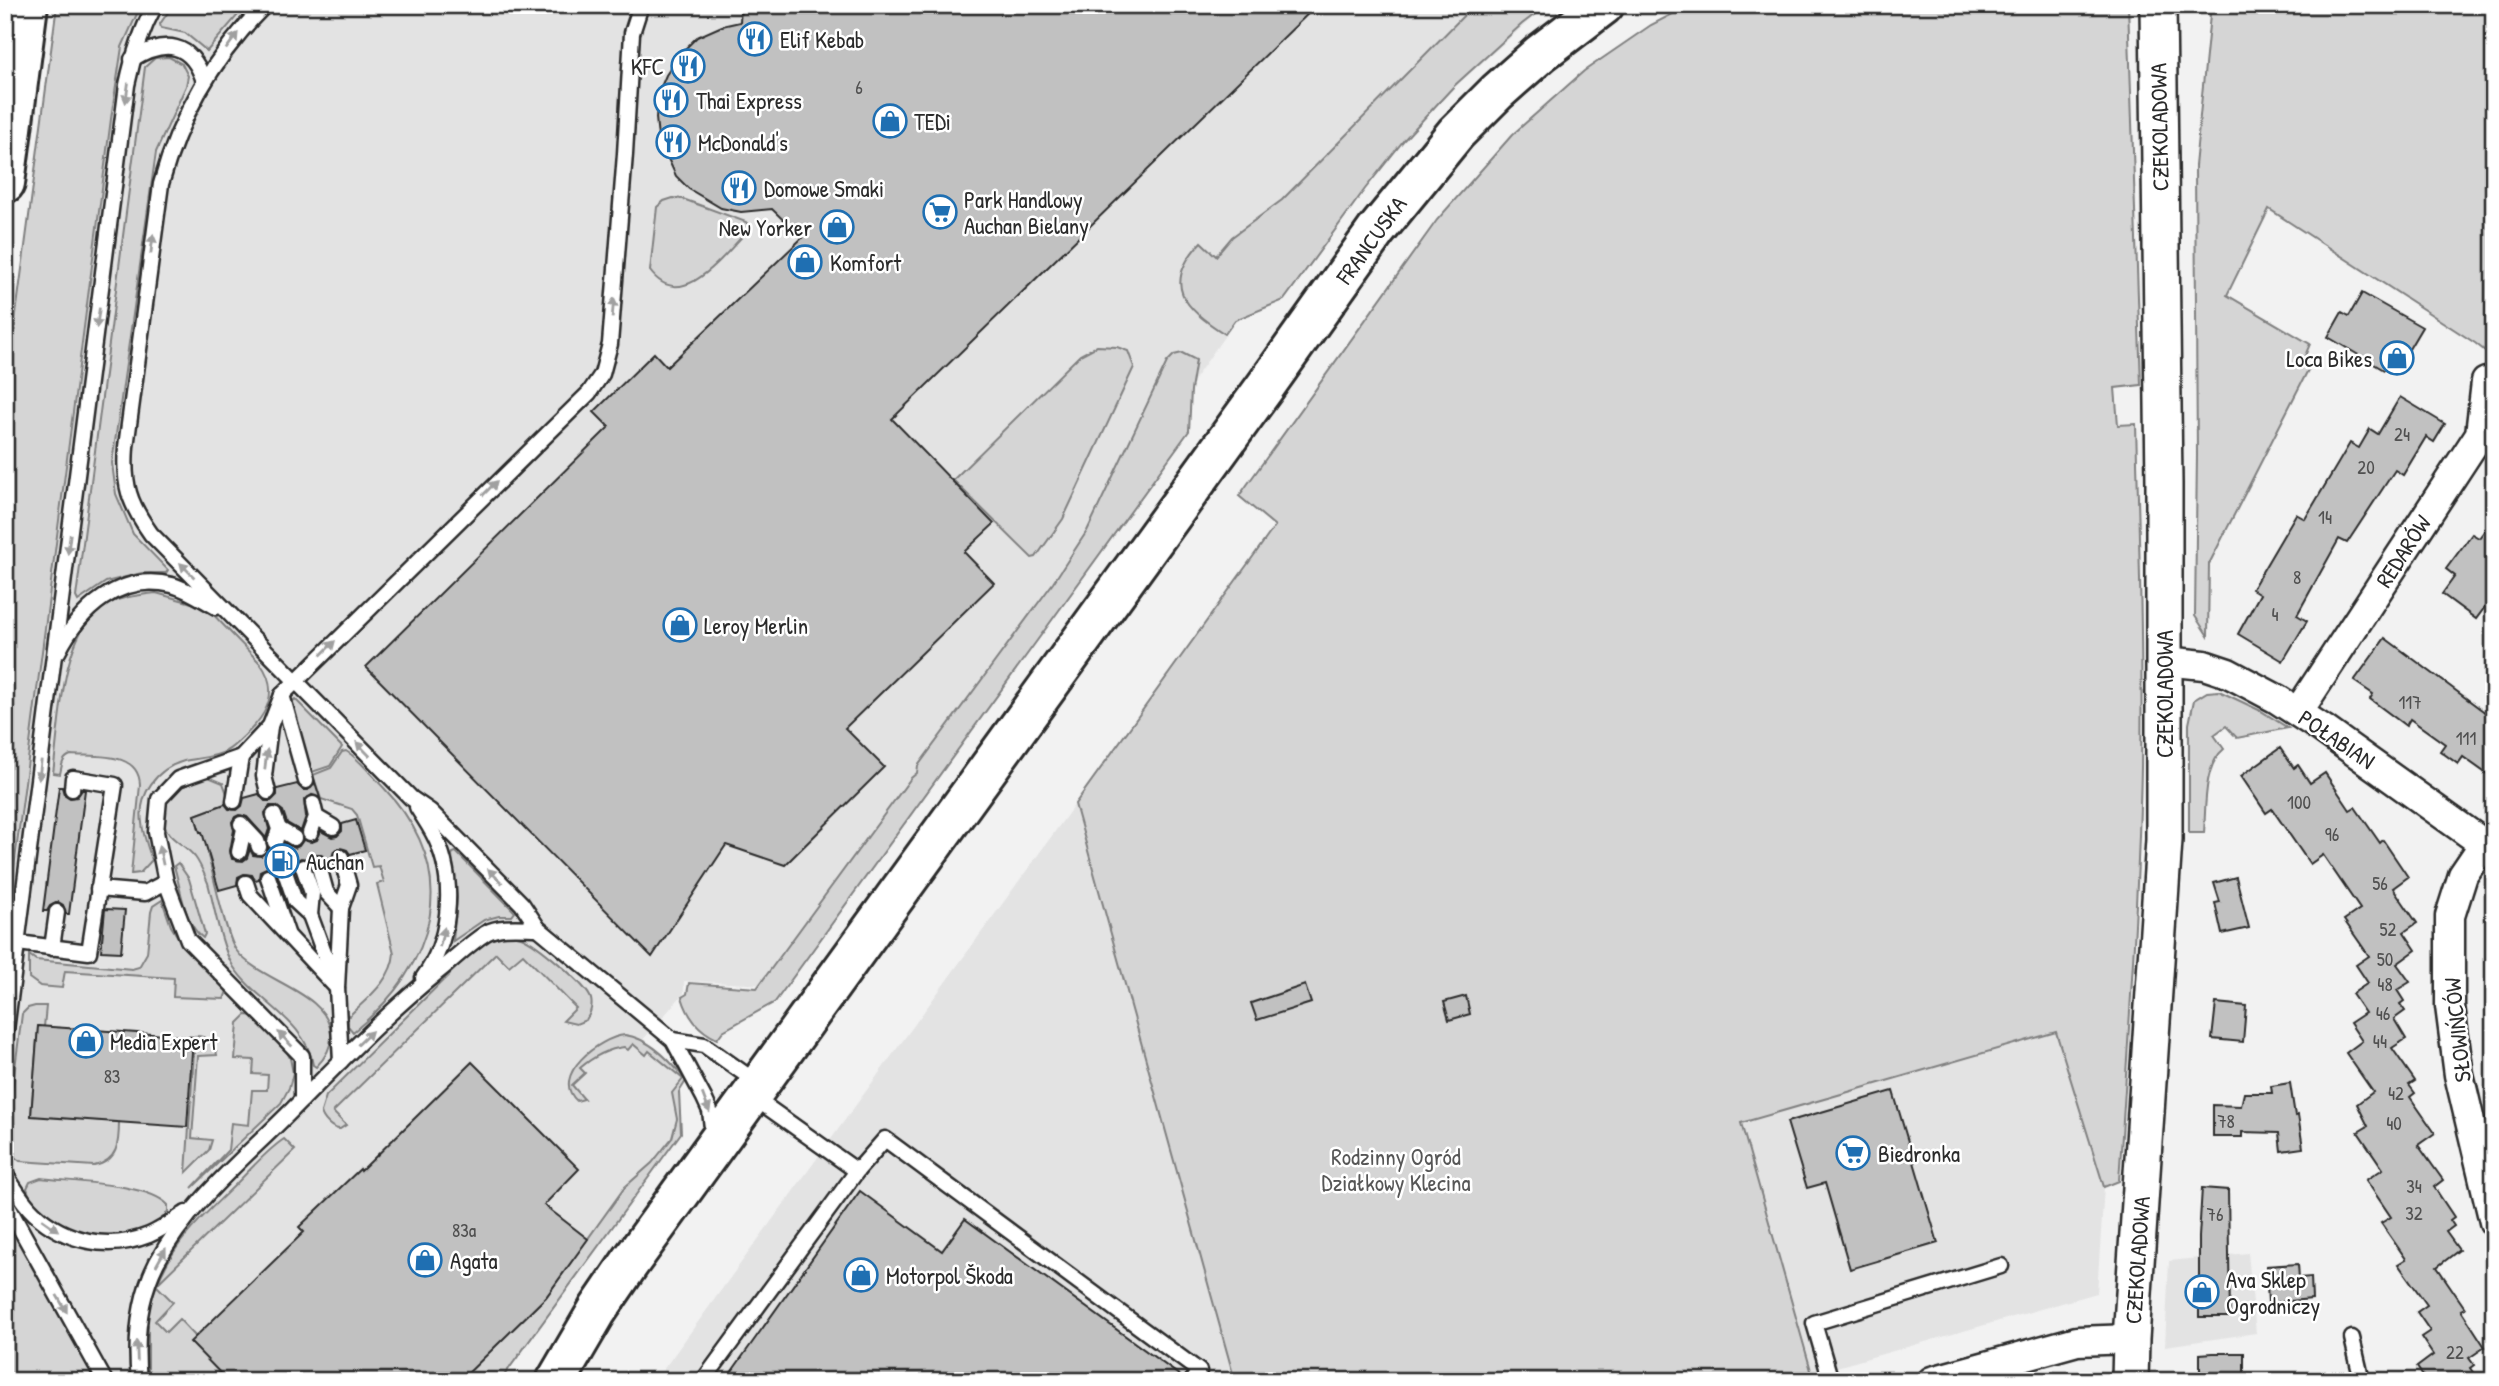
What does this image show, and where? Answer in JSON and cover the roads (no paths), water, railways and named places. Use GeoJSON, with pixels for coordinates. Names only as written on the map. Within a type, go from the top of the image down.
{"type":"FeatureCollection","features":[{"type":"Feature","properties":{"kind":"main road"},"geometry":{"type":"LineString","coordinates":[[5,183],[28,5]]}},
{"type":"Feature","properties":{"kind":"main road","name":"FRANCUSKA"},"geometry":{"type":"LineString","coordinates":[[556,1381],[597,1311],[629,1264],[1376,230],[1456,133],[1497,92],[1541,53],[1604,5]]}},
{"type":"Feature","properties":{"kind":"street","name":"CZEKOLADOWA"},"geometry":{"type":"LineString","coordinates":[[2130,1381],[2164,840],[2165,662],[2158,5]]}},
{"type":"Feature","properties":{"kind":"street","name":"REDARÓW"},"geometry":{"type":"LineString","coordinates":[[2298,712],[2480,434],[2486,382]]}},
{"type":"Feature","properties":{"kind":"street","name":"POŁABIAN"},"geometry":{"type":"LineString","coordinates":[[2165,662],[2194,663],[2228,673],[2298,712],[2489,847]]}},
{"type":"Feature","properties":{"kind":"street","name":"SŁOWIŃCÓW"},"geometry":{"type":"LineString","coordinates":[[2489,847],[2463,875],[2451,916],[2450,1006],[2459,1075],[2494,1222]]}},
{"type":"Feature","properties":{"kind":"street"},"geometry":{"type":"LineString","coordinates":[[1932,1381],[2077,1341],[2131,1339]]}},
{"type":"Feature","properties":{"kind":"lane"},"geometry":{"type":"LineString","coordinates":[[5,1038],[132,59],[144,25],[155,5]]}},
{"type":"Feature","properties":{"kind":"lane"},"geometry":{"type":"LineString","coordinates":[[265,5],[239,32],[204,81],[190,105],[171,150],[161,184],[134,378],[124,475],[137,514],[151,534],[411,798],[431,828],[447,875],[448,902],[441,944],[431,967],[409,995]]}},
{"type":"Feature","properties":{"kind":"lane"},"geometry":{"type":"LineString","coordinates":[[268,792],[264,776],[270,726],[282,695],[589,393],[601,374],[610,344],[632,33],[641,5]]}},
{"type":"Feature","properties":{"kind":"lane"},"geometry":{"type":"LineString","coordinates":[[132,59],[149,49],[178,48],[197,62],[204,81]]}},
{"type":"Feature","properties":{"kind":"lane"},"geometry":{"type":"LineString","coordinates":[[54,662],[69,631],[85,610],[120,589],[146,583],[172,585],[200,597],[235,619]]}},
{"type":"Feature","properties":{"kind":"lane"},"geometry":{"type":"LineString","coordinates":[[282,695],[306,781]]}},
{"type":"Feature","properties":{"kind":"lane"},"geometry":{"type":"LineString","coordinates":[[270,726],[241,757],[178,779],[159,799],[156,832],[166,882],[188,940],[302,1056],[302,1100]]}},
{"type":"Feature","properties":{"kind":"lane"},"geometry":{"type":"LineString","coordinates":[[234,801],[241,757]]}},
{"type":"Feature","properties":{"kind":"lane"},"geometry":{"type":"LineString","coordinates":[[18,943],[89,952],[115,785],[73,783]]}},
{"type":"Feature","properties":{"kind":"lane"},"geometry":{"type":"LineString","coordinates":[[411,798],[430,811],[522,904],[538,928],[673,1040],[700,1087],[710,1111],[715,1147]]}},
{"type":"Feature","properties":{"kind":"lane"},"geometry":{"type":"LineString","coordinates":[[310,833],[315,811],[333,827]]}},
{"type":"Feature","properties":{"kind":"lane"},"geometry":{"type":"LineString","coordinates":[[239,852],[243,826],[259,847]]}},
{"type":"Feature","properties":{"kind":"lane"},"geometry":{"type":"LineString","coordinates":[[276,829],[294,838]]}},
{"type":"Feature","properties":{"kind":"lane"},"geometry":{"type":"LineString","coordinates":[[341,857],[349,885],[341,908],[337,988],[341,1061]]}},
{"type":"Feature","properties":{"kind":"lane"},"geometry":{"type":"LineString","coordinates":[[318,863],[326,892],[341,908]]}},
{"type":"Feature","properties":{"kind":"lane"},"geometry":{"type":"LineString","coordinates":[[303,867],[312,893],[310,915],[337,988]]}},
{"type":"Feature","properties":{"kind":"lane"},"geometry":{"type":"LineString","coordinates":[[285,872],[295,901],[310,915]]}},
{"type":"Feature","properties":{"kind":"lane"},"geometry":{"type":"LineString","coordinates":[[268,877],[288,938]]}},
{"type":"Feature","properties":{"kind":"lane"},"geometry":{"type":"LineString","coordinates":[[98,889],[145,893],[166,882]]}},
{"type":"Feature","properties":{"kind":"lane"},"geometry":{"type":"LineString","coordinates":[[246,883],[250,895],[337,988]]}},
{"type":"Feature","properties":{"kind":"lane"},"geometry":{"type":"LineString","coordinates":[[52,947],[57,912]]}},
{"type":"Feature","properties":{"kind":"lane"},"geometry":{"type":"LineString","coordinates":[[139,1381],[137,1334],[148,1283],[157,1263],[190,1211],[409,995],[488,932],[505,928],[538,928]]}},
{"type":"Feature","properties":{"kind":"lane"},"geometry":{"type":"LineString","coordinates":[[673,1040],[704,1045],[756,1091],[857,1171]]}},
{"type":"Feature","properties":{"kind":"lane"},"geometry":{"type":"LineString","coordinates":[[703,1381],[857,1171],[885,1139],[1199,1371],[1192,1381]]}},
{"type":"Feature","properties":{"kind":"lane"},"geometry":{"type":"LineString","coordinates":[[5,1174],[23,1201],[50,1225],[73,1238],[100,1244],[118,1243],[151,1234],[190,1211]]}},
{"type":"Feature","properties":{"kind":"lane"},"geometry":{"type":"LineString","coordinates":[[5,1201],[105,1381]]}},
{"type":"Feature","properties":{"kind":"lane"},"geometry":{"type":"LineString","coordinates":[[1831,1381],[1814,1323],[2001,1266]]}},
{"type":"Feature","properties":{"kind":"lane"},"geometry":{"type":"LineString","coordinates":[[2352,1338],[2362,1381]]}},
{"type":"Feature","properties":{"kind":"waterway"},"geometry":{"type":"LineString","coordinates":[[2035,1381],[2054,1375]]}},
{"type":"Feature","properties":{"kind":"place","name":"Elif Kebab"},"geometry":{"type":"Point","coordinates":[755,39]}},
{"type":"Feature","properties":{"kind":"place","name":"KFC"},"geometry":{"type":"Point","coordinates":[688,66]}},
{"type":"Feature","properties":{"kind":"place","name":"Thai Express"},"geometry":{"type":"Point","coordinates":[671,100]}},
{"type":"Feature","properties":{"kind":"place","name":"TEDi"},"geometry":{"type":"Point","coordinates":[890,121]}},
{"type":"Feature","properties":{"kind":"place","name":"McDonald's"},"geometry":{"type":"Point","coordinates":[673,142]}},
{"type":"Feature","properties":{"kind":"place","name":"Domowe Smaki"},"geometry":{"type":"Point","coordinates":[739,188]}},
{"type":"Feature","properties":{"kind":"place","name":"Park Handlowy Auchan Bielany"},"geometry":{"type":"Point","coordinates":[940,212]}},
{"type":"Feature","properties":{"kind":"place","name":"New Yorker"},"geometry":{"type":"Point","coordinates":[837,227]}},
{"type":"Feature","properties":{"kind":"place","name":"Komfort"},"geometry":{"type":"Point","coordinates":[805,262]}},
{"type":"Feature","properties":{"kind":"place","name":"Loca Bikes"},"geometry":{"type":"Point","coordinates":[2397,358]}},
{"type":"Feature","properties":{"kind":"place","name":"Leroy Merlin"},"geometry":{"type":"Point","coordinates":[680,625]}},
{"type":"Feature","properties":{"kind":"place","name":"Auchan"},"geometry":{"type":"Point","coordinates":[282,861]}},
{"type":"Feature","properties":{"kind":"place","name":"Media Expert"},"geometry":{"type":"Point","coordinates":[86,1041]}},
{"type":"Feature","properties":{"kind":"place","name":"Biedronka"},"geometry":{"type":"Point","coordinates":[1853,1153]}},
{"type":"Feature","properties":{"kind":"place","name":"Agata"},"geometry":{"type":"Point","coordinates":[425,1260]}},
{"type":"Feature","properties":{"kind":"place","name":"Motorpol Škoda"},"geometry":{"type":"Point","coordinates":[861,1275]}},
{"type":"Feature","properties":{"kind":"place","name":"Ava Sklep Ogrodniczy"},"geometry":{"type":"Point","coordinates":[2202,1292]}},
{"type":"Feature","properties":{"kind":"park label","name":"Rodzinny Ogród Działkowy Klecina"},"geometry":{"type":"Point","coordinates":[1396,1169]}}]}
